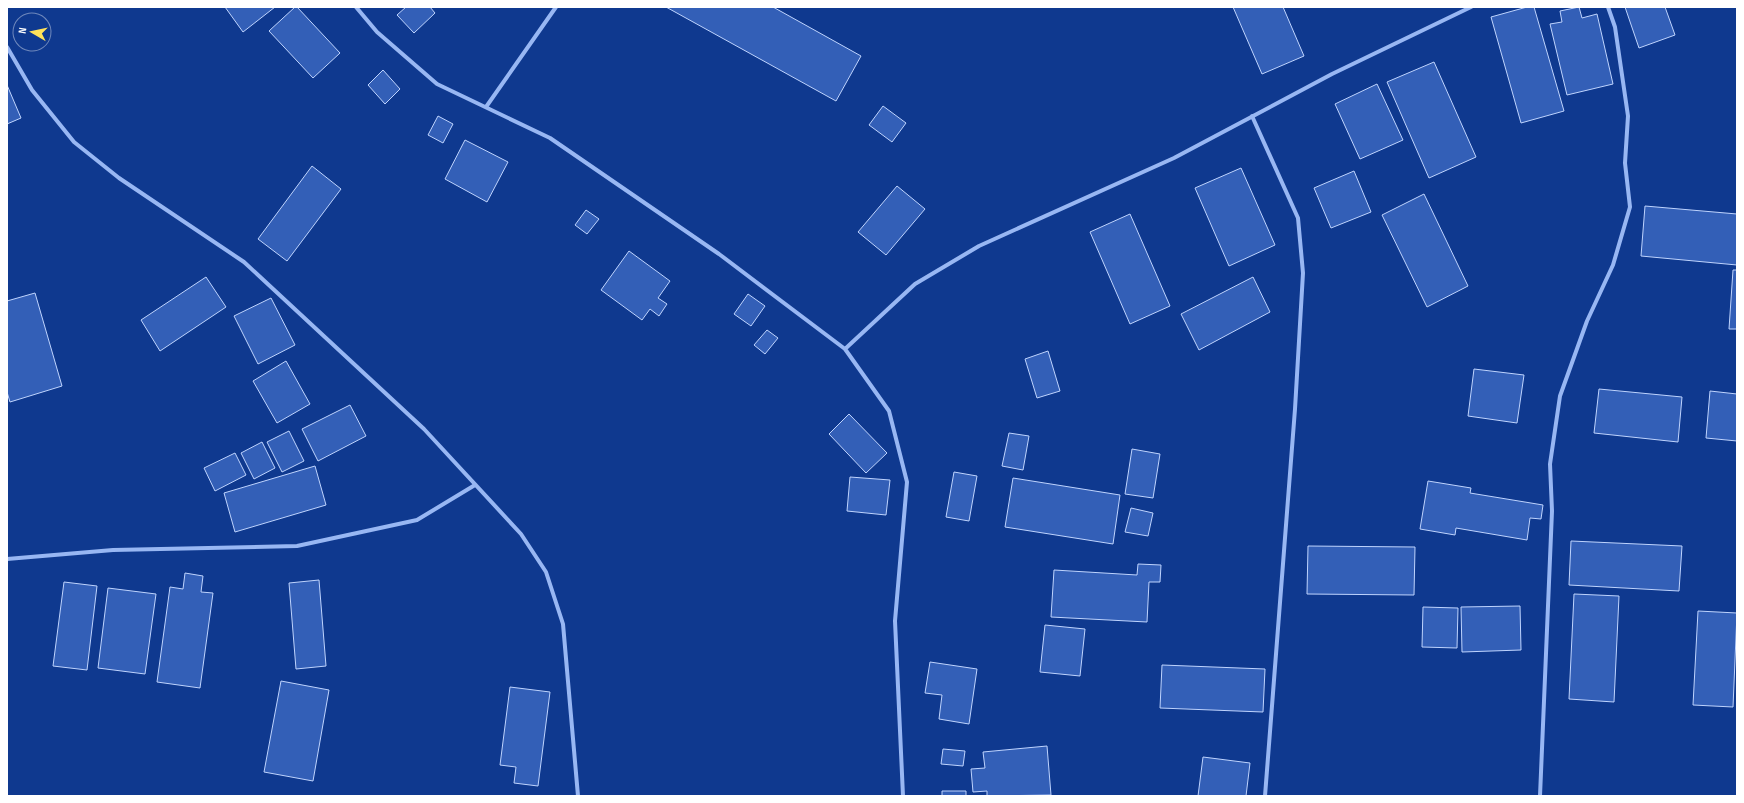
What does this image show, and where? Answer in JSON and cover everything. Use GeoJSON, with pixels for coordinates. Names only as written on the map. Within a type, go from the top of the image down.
{"type":"FeatureCollection","features":[{"type":"Feature","properties":{"kind":"street"},"geometry":{"type":"LineString","coordinates":[[356,7],[377,32],[437,84],[550,138],[719,254],[845,349],[889,411],[907,482],[895,621],[903,796]]}},
{"type":"Feature","properties":{"kind":"street"},"geometry":{"type":"LineString","coordinates":[[486,107],[556,7]]}},
{"type":"Feature","properties":{"kind":"street"},"geometry":{"type":"LineString","coordinates":[[845,349],[915,284],[979,246],[1174,158],[1332,74],[1471,7]]}},
{"type":"Feature","properties":{"kind":"street"},"geometry":{"type":"LineString","coordinates":[[1540,796],[1552,511],[1550,464],[1560,396],[1587,321],[1614,265],[1630,207],[1625,163],[1628,116],[1615,27],[1608,7]]}},
{"type":"Feature","properties":{"kind":"street"},"geometry":{"type":"LineString","coordinates":[[7,47],[32,90],[74,142],[119,178],[244,262],[424,429],[521,534],[546,572],[563,624],[578,796]]}},
{"type":"Feature","properties":{"kind":"street"},"geometry":{"type":"LineString","coordinates":[[1252,116],[1298,218],[1303,273],[1295,409],[1265,796]]}},
{"type":"Feature","properties":{"kind":"street"},"geometry":{"type":"LineString","coordinates":[[7,559],[113,550],[298,546],[417,520],[475,484]]}},
{"type":"Feature","properties":{"kind":"building"},"geometry":{"type":"Polygon","coordinates":[[[225,7],[275,7],[243,32],[225,7]]]}},
{"type":"Feature","properties":{"kind":"building"},"geometry":{"type":"Polygon","coordinates":[[[295,7],[297,7],[340,53],[313,78],[269,31],[295,7]]]}},
{"type":"Feature","properties":{"kind":"building"},"geometry":{"type":"Polygon","coordinates":[[[406,7],[430,7],[435,13],[414,33],[397,15],[406,7]]]}},
{"type":"Feature","properties":{"kind":"building"},"geometry":{"type":"Polygon","coordinates":[[[666,7],[773,7],[861,56],[836,101],[666,7]]]}},
{"type":"Feature","properties":{"kind":"building"},"geometry":{"type":"Polygon","coordinates":[[[1233,7],[1283,7],[1304,56],[1262,74],[1233,7]]]}},
{"type":"Feature","properties":{"kind":"building"},"geometry":{"type":"Polygon","coordinates":[[[1527,7],[1534,7],[1564,111],[1521,123],[1491,17],[1527,7]]]}},
{"type":"Feature","properties":{"kind":"building"},"geometry":{"type":"Polygon","coordinates":[[[1579,7],[1582,18],[1597,14],[1613,84],[1567,95],[1550,24],[1562,22],[1560,11],[1579,7]]]}},
{"type":"Feature","properties":{"kind":"building"},"geometry":{"type":"Polygon","coordinates":[[[1625,7],[1665,7],[1675,35],[1639,48],[1625,7]]]}},
{"type":"Feature","properties":{"kind":"building"},"geometry":{"type":"Polygon","coordinates":[[[1434,62],[1476,157],[1429,178],[1387,82],[1434,62]]]}},
{"type":"Feature","properties":{"kind":"building"},"geometry":{"type":"Polygon","coordinates":[[[383,70],[400,89],[385,104],[368,85],[383,70]]]}},
{"type":"Feature","properties":{"kind":"building"},"geometry":{"type":"Polygon","coordinates":[[[1377,84],[1403,140],[1360,159],[1335,104],[1377,84]]]}},
{"type":"Feature","properties":{"kind":"building"},"geometry":{"type":"Polygon","coordinates":[[[7,85],[21,118],[7,124],[7,85]]]}},
{"type":"Feature","properties":{"kind":"building"},"geometry":{"type":"Polygon","coordinates":[[[883,106],[906,123],[892,142],[869,125],[883,106]]]}},
{"type":"Feature","properties":{"kind":"building"},"geometry":{"type":"Polygon","coordinates":[[[438,116],[453,124],[443,143],[428,135],[438,116]]]}},
{"type":"Feature","properties":{"kind":"building"},"geometry":{"type":"Polygon","coordinates":[[[465,140],[508,162],[487,202],[445,179],[465,140]]]}},
{"type":"Feature","properties":{"kind":"building"},"geometry":{"type":"Polygon","coordinates":[[[312,166],[341,189],[287,261],[258,239],[312,166]]]}},
{"type":"Feature","properties":{"kind":"building"},"geometry":{"type":"Polygon","coordinates":[[[1241,168],[1275,245],[1229,266],[1195,188],[1241,168]]]}},
{"type":"Feature","properties":{"kind":"building"},"geometry":{"type":"Polygon","coordinates":[[[1354,171],[1371,212],[1331,228],[1314,188],[1354,171]]]}},
{"type":"Feature","properties":{"kind":"building"},"geometry":{"type":"Polygon","coordinates":[[[897,186],[925,209],[886,255],[858,232],[897,186]]]}},
{"type":"Feature","properties":{"kind":"building"},"geometry":{"type":"Polygon","coordinates":[[[1424,194],[1468,286],[1427,307],[1382,215],[1424,194]]]}},
{"type":"Feature","properties":{"kind":"building"},"geometry":{"type":"Polygon","coordinates":[[[1645,206],[1737,214],[1737,265],[1641,256],[1645,206]]]}},
{"type":"Feature","properties":{"kind":"building"},"geometry":{"type":"Polygon","coordinates":[[[586,210],[599,219],[587,234],[575,225],[586,210]]]}},
{"type":"Feature","properties":{"kind":"building"},"geometry":{"type":"Polygon","coordinates":[[[1130,214],[1170,306],[1130,324],[1090,232],[1130,214]]]}},
{"type":"Feature","properties":{"kind":"building"},"geometry":{"type":"Polygon","coordinates":[[[629,251],[670,281],[658,298],[667,304],[659,316],[650,309],[642,320],[601,290],[629,251]]]}},
{"type":"Feature","properties":{"kind":"building"},"geometry":{"type":"Polygon","coordinates":[[[1733,270],[1737,270],[1737,329],[1729,329],[1733,270]]]}},
{"type":"Feature","properties":{"kind":"building"},"geometry":{"type":"Polygon","coordinates":[[[206,277],[226,307],[160,351],[141,320],[206,277]]]}},
{"type":"Feature","properties":{"kind":"building"},"geometry":{"type":"Polygon","coordinates":[[[1253,277],[1270,312],[1199,350],[1181,314],[1253,277]]]}},
{"type":"Feature","properties":{"kind":"building"},"geometry":{"type":"Polygon","coordinates":[[[35,293],[62,386],[10,402],[7,392],[7,301],[35,293]]]}},
{"type":"Feature","properties":{"kind":"building"},"geometry":{"type":"Polygon","coordinates":[[[748,294],[765,306],[751,326],[734,314],[748,294]]]}},
{"type":"Feature","properties":{"kind":"building"},"geometry":{"type":"Polygon","coordinates":[[[271,298],[295,345],[258,364],[234,316],[271,298]]]}},
{"type":"Feature","properties":{"kind":"building"},"geometry":{"type":"Polygon","coordinates":[[[767,330],[778,338],[765,354],[754,345],[767,330]]]}},
{"type":"Feature","properties":{"kind":"building"},"geometry":{"type":"Polygon","coordinates":[[[1048,351],[1060,391],[1037,398],[1025,359],[1048,351]]]}},
{"type":"Feature","properties":{"kind":"building"},"geometry":{"type":"Polygon","coordinates":[[[286,361],[310,404],[277,423],[253,381],[286,361]]]}},
{"type":"Feature","properties":{"kind":"building"},"geometry":{"type":"Polygon","coordinates":[[[1474,369],[1524,375],[1517,423],[1468,416],[1474,369]]]}},
{"type":"Feature","properties":{"kind":"building"},"geometry":{"type":"Polygon","coordinates":[[[1599,389],[1682,397],[1678,442],[1594,433],[1599,389]]]}},
{"type":"Feature","properties":{"kind":"building"},"geometry":{"type":"Polygon","coordinates":[[[1710,391],[1737,394],[1737,441],[1706,438],[1710,391]]]}},
{"type":"Feature","properties":{"kind":"building"},"geometry":{"type":"Polygon","coordinates":[[[350,405],[366,436],[318,461],[302,429],[350,405]]]}},
{"type":"Feature","properties":{"kind":"building"},"geometry":{"type":"Polygon","coordinates":[[[849,414],[887,453],[866,473],[829,434],[849,414]]]}},
{"type":"Feature","properties":{"kind":"building"},"geometry":{"type":"Polygon","coordinates":[[[289,431],[304,461],[282,472],[267,442],[289,431]]]}},
{"type":"Feature","properties":{"kind":"building"},"geometry":{"type":"Polygon","coordinates":[[[1009,433],[1029,436],[1023,470],[1002,466],[1009,433]]]}},
{"type":"Feature","properties":{"kind":"building"},"geometry":{"type":"Polygon","coordinates":[[[262,442],[275,468],[254,479],[241,453],[262,442]]]}},
{"type":"Feature","properties":{"kind":"building"},"geometry":{"type":"Polygon","coordinates":[[[1132,449],[1160,454],[1153,498],[1125,494],[1132,449]]]}},
{"type":"Feature","properties":{"kind":"building"},"geometry":{"type":"Polygon","coordinates":[[[235,453],[246,475],[215,491],[204,468],[235,453]]]}},
{"type":"Feature","properties":{"kind":"building"},"geometry":{"type":"Polygon","coordinates":[[[315,466],[326,505],[235,532],[224,493],[315,466]]]}},
{"type":"Feature","properties":{"kind":"building"},"geometry":{"type":"Polygon","coordinates":[[[954,472],[977,476],[969,521],[946,517],[954,472]]]}},
{"type":"Feature","properties":{"kind":"building"},"geometry":{"type":"Polygon","coordinates":[[[850,477],[890,480],[886,515],[847,511],[850,477]]]}},
{"type":"Feature","properties":{"kind":"building"},"geometry":{"type":"Polygon","coordinates":[[[1013,478],[1120,495],[1113,544],[1005,527],[1013,478]]]}},
{"type":"Feature","properties":{"kind":"building"},"geometry":{"type":"Polygon","coordinates":[[[1428,481],[1471,488],[1470,493],[1543,505],[1541,519],[1530,518],[1527,540],[1456,528],[1455,535],[1420,529],[1428,481]]]}},
{"type":"Feature","properties":{"kind":"building"},"geometry":{"type":"Polygon","coordinates":[[[1131,508],[1153,513],[1148,536],[1125,532],[1131,508]]]}},
{"type":"Feature","properties":{"kind":"building"},"geometry":{"type":"Polygon","coordinates":[[[1571,541],[1682,546],[1679,591],[1569,585],[1571,541]]]}},
{"type":"Feature","properties":{"kind":"building"},"geometry":{"type":"Polygon","coordinates":[[[1308,546],[1415,547],[1414,595],[1307,594],[1308,546]]]}},
{"type":"Feature","properties":{"kind":"building"},"geometry":{"type":"Polygon","coordinates":[[[1138,564],[1161,565],[1160,582],[1149,582],[1147,622],[1051,617],[1054,570],[1137,575],[1138,564]]]}},
{"type":"Feature","properties":{"kind":"building"},"geometry":{"type":"Polygon","coordinates":[[[185,573],[203,576],[201,592],[213,593],[200,688],[157,682],[170,587],[183,589],[185,573]]]}},
{"type":"Feature","properties":{"kind":"building"},"geometry":{"type":"Polygon","coordinates":[[[319,580],[326,666],[296,669],[289,583],[319,580]]]}},
{"type":"Feature","properties":{"kind":"building"},"geometry":{"type":"Polygon","coordinates":[[[64,582],[97,586],[87,670],[53,666],[64,582]]]}},
{"type":"Feature","properties":{"kind":"building"},"geometry":{"type":"Polygon","coordinates":[[[108,588],[156,594],[145,674],[98,668],[108,588]]]}},
{"type":"Feature","properties":{"kind":"building"},"geometry":{"type":"Polygon","coordinates":[[[1574,594],[1619,596],[1614,702],[1569,699],[1574,594]]]}},
{"type":"Feature","properties":{"kind":"building"},"geometry":{"type":"Polygon","coordinates":[[[1520,606],[1521,650],[1462,652],[1461,607],[1520,606]]]}},
{"type":"Feature","properties":{"kind":"building"},"geometry":{"type":"Polygon","coordinates":[[[1423,607],[1458,608],[1457,648],[1422,647],[1423,607]]]}},
{"type":"Feature","properties":{"kind":"building"},"geometry":{"type":"Polygon","coordinates":[[[1698,611],[1737,613],[1733,707],[1693,705],[1698,611]]]}},
{"type":"Feature","properties":{"kind":"building"},"geometry":{"type":"Polygon","coordinates":[[[1045,625],[1085,629],[1080,676],[1040,672],[1045,625]]]}},
{"type":"Feature","properties":{"kind":"building"},"geometry":{"type":"Polygon","coordinates":[[[930,662],[977,669],[969,724],[939,719],[942,695],[925,693],[930,662]]]}},
{"type":"Feature","properties":{"kind":"building"},"geometry":{"type":"Polygon","coordinates":[[[1162,665],[1265,669],[1263,712],[1160,708],[1162,665]]]}},
{"type":"Feature","properties":{"kind":"building"},"geometry":{"type":"Polygon","coordinates":[[[281,681],[329,690],[313,781],[264,772],[281,681]]]}},
{"type":"Feature","properties":{"kind":"building"},"geometry":{"type":"Polygon","coordinates":[[[510,687],[550,692],[538,786],[514,783],[516,767],[500,765],[510,687]]]}},
{"type":"Feature","properties":{"kind":"building"},"geometry":{"type":"Polygon","coordinates":[[[1047,746],[1051,795],[987,796],[987,791],[973,792],[971,769],[985,768],[983,752],[1047,746]]]}},
{"type":"Feature","properties":{"kind":"building"},"geometry":{"type":"Polygon","coordinates":[[[943,749],[965,751],[963,766],[941,764],[943,749]]]}},
{"type":"Feature","properties":{"kind":"building"},"geometry":{"type":"Polygon","coordinates":[[[1203,757],[1250,763],[1246,796],[1198,796],[1203,757]]]}},
{"type":"Feature","properties":{"kind":"building"},"geometry":{"type":"Polygon","coordinates":[[[942,791],[966,791],[966,796],[942,796],[942,791]]]}}]}
